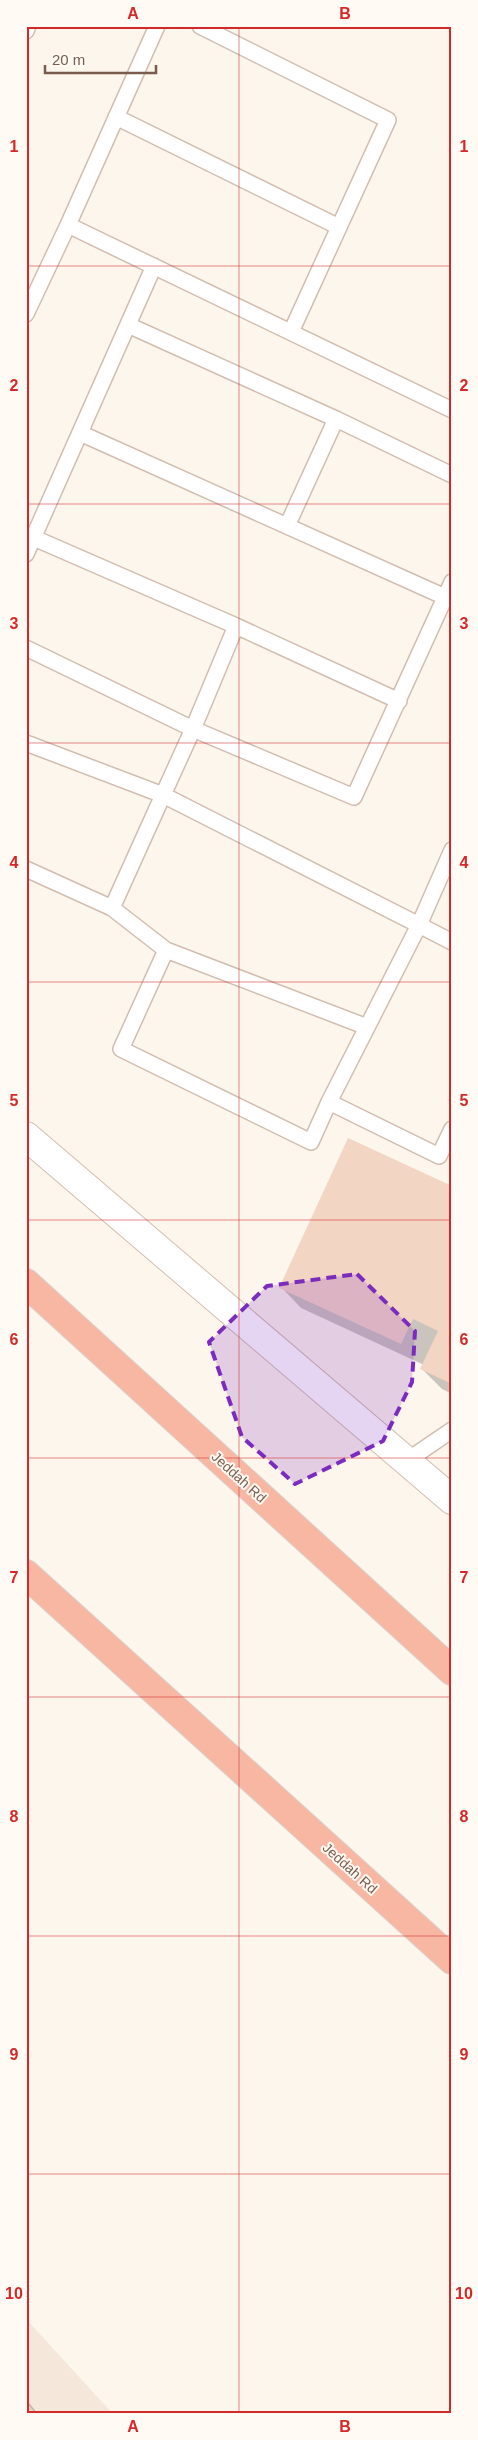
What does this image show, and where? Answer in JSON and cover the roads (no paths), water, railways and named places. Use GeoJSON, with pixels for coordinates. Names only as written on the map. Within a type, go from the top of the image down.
{"type":"FeatureCollection","features":[{"type":"Feature","properties":{"kind":"highway","name":"Jeddah Rd"},"geometry":{"type":"LineString","coordinates":[[26,1283],[452,1671]]}},
{"type":"Feature","properties":{"kind":"highway","name":"Jeddah Rd"},"geometry":{"type":"LineString","coordinates":[[26,1574],[452,1960]]}},
{"type":"Feature","properties":{"kind":"street"},"geometry":{"type":"LineString","coordinates":[[26,1136],[405,1462],[452,1500]]}},
{"type":"Feature","properties":{"kind":"lane"},"geometry":{"type":"LineString","coordinates":[[26,31],[28,26]]}},
{"type":"Feature","properties":{"kind":"lane"},"geometry":{"type":"LineString","coordinates":[[26,314],[157,26]]}},
{"type":"Feature","properties":{"kind":"lane"},"geometry":{"type":"LineString","coordinates":[[200,26],[388,120],[291,332]]}},
{"type":"Feature","properties":{"kind":"lane"},"geometry":{"type":"LineString","coordinates":[[116,117],[339,227]]}},
{"type":"Feature","properties":{"kind":"lane"},"geometry":{"type":"LineString","coordinates":[[68,225],[452,410]]}},
{"type":"Feature","properties":{"kind":"lane"},"geometry":{"type":"LineString","coordinates":[[26,554],[154,266]]}},
{"type":"Feature","properties":{"kind":"lane"},"geometry":{"type":"LineString","coordinates":[[128,325],[336,419],[452,475]]}},
{"type":"Feature","properties":{"kind":"lane"},"geometry":{"type":"LineString","coordinates":[[287,526],[336,419]]}},
{"type":"Feature","properties":{"kind":"lane"},"geometry":{"type":"LineString","coordinates":[[80,433],[445,598]]}},
{"type":"Feature","properties":{"kind":"lane"},"geometry":{"type":"LineString","coordinates":[[34,538],[236,626],[398,700]]}},
{"type":"Feature","properties":{"kind":"lane"},"geometry":{"type":"LineString","coordinates":[[26,648],[193,729],[354,797],[452,582]]}},
{"type":"Feature","properties":{"kind":"lane"},"geometry":{"type":"LineString","coordinates":[[112,908],[193,729],[236,626]]}},
{"type":"Feature","properties":{"kind":"lane"},"geometry":{"type":"LineString","coordinates":[[26,743],[163,795],[452,942]]}},
{"type":"Feature","properties":{"kind":"lane"},"geometry":{"type":"LineString","coordinates":[[166,950],[121,1049],[311,1142],[329,1102],[419,925],[452,850]]}},
{"type":"Feature","properties":{"kind":"lane"},"geometry":{"type":"LineString","coordinates":[[26,869],[112,908],[166,950],[367,1027]]}},
{"type":"Feature","properties":{"kind":"lane"},"geometry":{"type":"LineString","coordinates":[[329,1102],[440,1156],[452,1129]]}},
{"type":"Feature","properties":{"kind":"lane"},"geometry":{"type":"LineString","coordinates":[[405,1462],[452,1430]]}}]}
